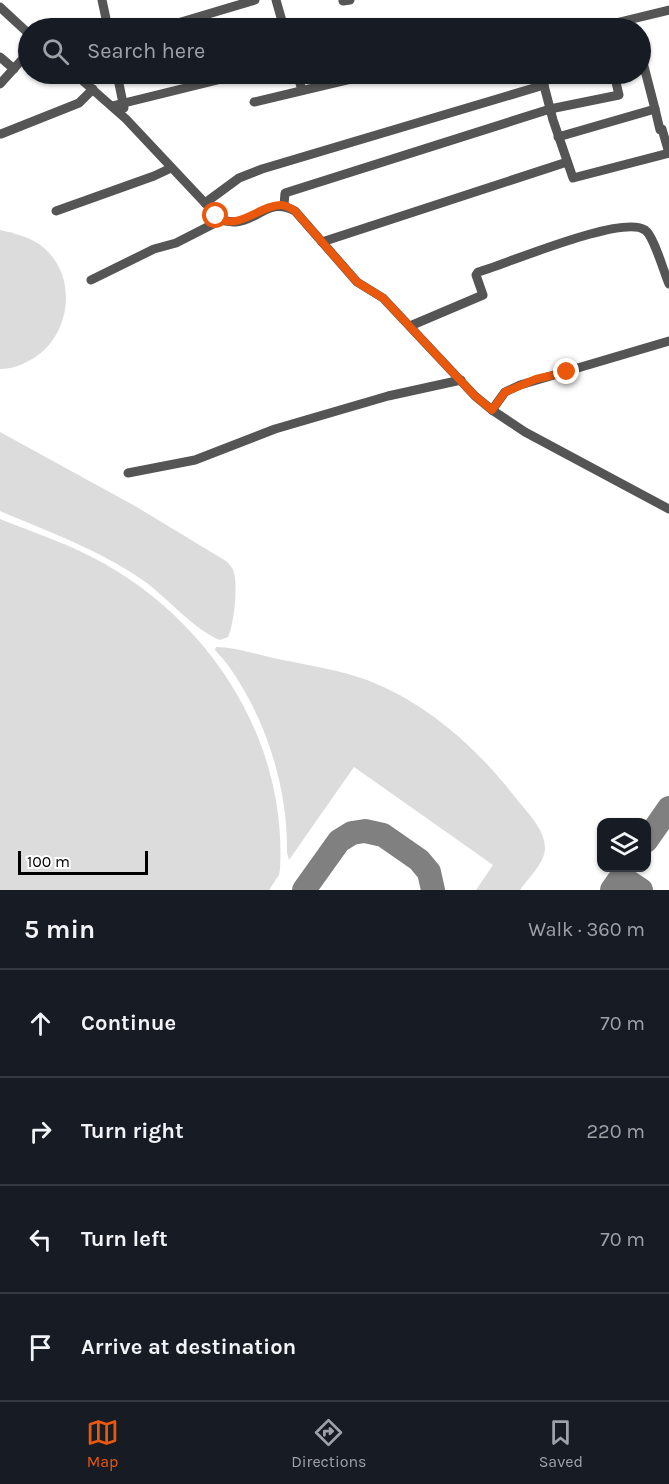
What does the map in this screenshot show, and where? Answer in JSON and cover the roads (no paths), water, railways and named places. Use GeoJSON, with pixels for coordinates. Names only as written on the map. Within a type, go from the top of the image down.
{"type":"FeatureCollection","features":[{"type":"Feature","properties":{"kind":"street"},"geometry":{"type":"LineString","coordinates":[[102,0],[106,18]]}},
{"type":"Feature","properties":{"kind":"street"},"geometry":{"type":"LineString","coordinates":[[195,18],[255,0]]}},
{"type":"Feature","properties":{"kind":"street"},"geometry":{"type":"LineString","coordinates":[[276,0],[281,18]]}},
{"type":"Feature","properties":{"kind":"street"},"geometry":{"type":"LineString","coordinates":[[0,7],[18,24]]}},
{"type":"Feature","properties":{"kind":"street"},"geometry":{"type":"LineString","coordinates":[[649,18],[669,10]]}},
{"type":"Feature","properties":{"kind":"street"},"geometry":{"type":"LineString","coordinates":[[0,57],[14,69]]}},
{"type":"Feature","properties":{"kind":"street"},"geometry":{"type":"LineString","coordinates":[[0,84],[18,64]]}},
{"type":"Feature","properties":{"kind":"street"},"geometry":{"type":"LineString","coordinates":[[87,84],[126,119],[221,220]]}},
{"type":"Feature","properties":{"kind":"street"},"geometry":{"type":"LineString","coordinates":[[119,84],[126,119]]}},
{"type":"Feature","properties":{"kind":"street"},"geometry":{"type":"LineString","coordinates":[[112,106],[201,84]]}},
{"type":"Feature","properties":{"kind":"street"},"geometry":{"type":"LineString","coordinates":[[300,84],[302,90]]}},
{"type":"Feature","properties":{"kind":"street"},"geometry":{"type":"LineString","coordinates":[[255,102],[328,84]]}},
{"type":"Feature","properties":{"kind":"street"},"geometry":{"type":"LineString","coordinates":[[284,205],[285,193],[550,109],[619,95],[616,84]]}},
{"type":"Feature","properties":{"kind":"street"},"geometry":{"type":"LineString","coordinates":[[204,203],[239,178],[262,169],[544,85],[558,137],[573,178],[669,153],[662,129],[660,130],[649,84]]}},
{"type":"Feature","properties":{"kind":"street"},"geometry":{"type":"LineString","coordinates":[[1,134],[79,103],[93,89]]}},
{"type":"Feature","properties":{"kind":"street"},"geometry":{"type":"LineString","coordinates":[[558,137],[655,109]]}},
{"type":"Feature","properties":{"kind":"street"},"geometry":{"type":"LineString","coordinates":[[322,242],[567,162]]}},
{"type":"Feature","properties":{"kind":"street"},"geometry":{"type":"LineString","coordinates":[[56,211],[171,168]]}},
{"type":"Feature","properties":{"kind":"street"},"geometry":{"type":"LineString","coordinates":[[91,280],[154,249],[176,243],[221,220],[237,222],[273,206],[284,205],[295,211],[357,282],[383,298],[475,396],[492,410],[525,432],[669,509]]}},
{"type":"Feature","properties":{"kind":"street"},"geometry":{"type":"LineString","coordinates":[[410,326],[483,295],[476,275],[478,272],[542,248],[561,245],[584,236],[637,226],[648,232],[669,285]]}},
{"type":"Feature","properties":{"kind":"street"},"geometry":{"type":"LineString","coordinates":[[492,410],[505,392],[520,385],[669,341]]}},
{"type":"Feature","properties":{"kind":"street"},"geometry":{"type":"LineString","coordinates":[[128,473],[195,460],[275,429],[388,396],[461,381]]}}]}
